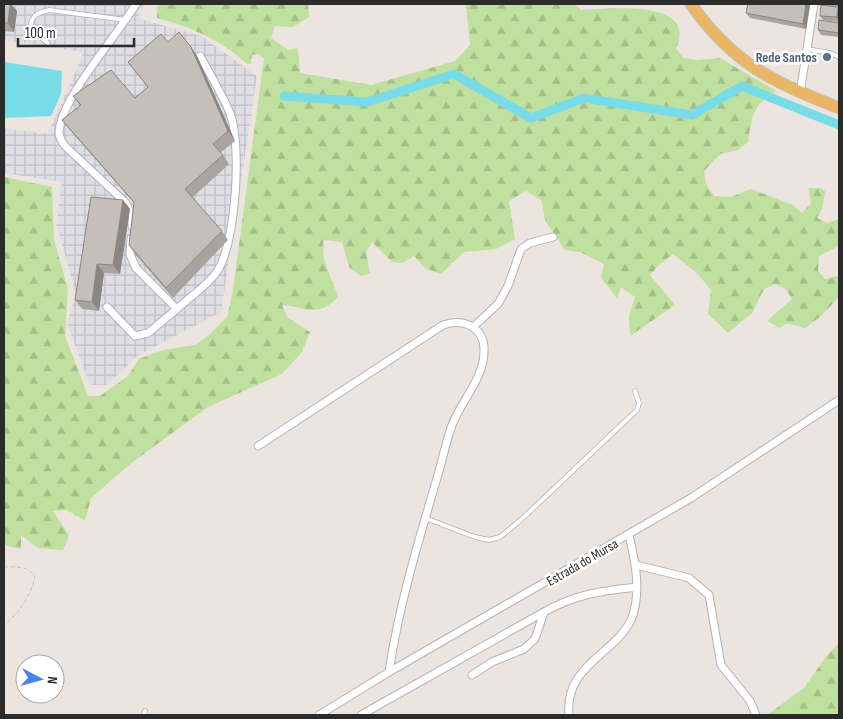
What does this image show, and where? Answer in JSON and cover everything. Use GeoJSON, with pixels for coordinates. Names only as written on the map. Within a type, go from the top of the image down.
{"type":"FeatureCollection","features":[{"type":"Feature","properties":{"kind":"main road"},"geometry":{"type":"LineString","coordinates":[[690,4],[717,38],[742,60],[764,75],[800,93],[839,108]]}},
{"type":"Feature","properties":{"kind":"street"},"geometry":{"type":"LineString","coordinates":[[136,4],[78,88],[62,119],[59,135],[64,146],[126,203],[132,217],[130,254],[132,260],[176,309]]}},
{"type":"Feature","properties":{"kind":"street"},"geometry":{"type":"LineString","coordinates":[[800,93],[814,4]]}},
{"type":"Feature","properties":{"kind":"street"},"geometry":{"type":"LineString","coordinates":[[107,307],[135,336],[148,332],[217,271],[226,253],[230,232],[237,156],[230,114],[200,56]]}},
{"type":"Feature","properties":{"kind":"street"},"geometry":{"type":"LineString","coordinates":[[474,326],[498,304],[508,286],[521,249],[530,243],[553,237]]}},
{"type":"Feature","properties":{"kind":"street"},"geometry":{"type":"LineString","coordinates":[[258,446],[443,325],[455,321],[474,326],[480,334],[484,351],[480,373],[450,429],[399,611],[389,672]]}},
{"type":"Feature","properties":{"kind":"street","name":"Estrada do Mursa"},"geometry":{"type":"LineString","coordinates":[[320,715],[389,672],[691,498],[839,400]]}},
{"type":"Feature","properties":{"kind":"street"},"geometry":{"type":"LineString","coordinates":[[569,715],[570,698],[583,670],[620,634],[632,617],[637,587],[636,565],[629,535]]}},
{"type":"Feature","properties":{"kind":"street"},"geometry":{"type":"LineString","coordinates":[[636,565],[688,578],[709,595],[721,665],[750,701],[756,715]]}},
{"type":"Feature","properties":{"kind":"street"},"geometry":{"type":"LineString","coordinates":[[361,715],[566,600],[590,592],[637,587]]}},
{"type":"Feature","properties":{"kind":"street"},"geometry":{"type":"LineString","coordinates":[[472,675],[492,662],[524,649],[539,631],[544,612]]}},
{"type":"Feature","properties":{"kind":"lane"},"geometry":{"type":"LineString","coordinates":[[48,43],[30,30],[31,20],[38,12],[49,10],[126,20]]}},
{"type":"Feature","properties":{"kind":"lane"},"geometry":{"type":"LineString","coordinates":[[807,49],[839,57]]}},
{"type":"Feature","properties":{"kind":"lane"},"geometry":{"type":"LineString","coordinates":[[425,518],[475,537],[489,540],[500,537],[535,507],[637,410],[639,403],[635,391]]}},
{"type":"Feature","properties":{"kind":"path"},"geometry":{"type":"LineString","coordinates":[[4,567],[23,567],[31,571],[35,577],[34,584],[20,607],[9,622],[4,624]]}},
{"type":"Feature","properties":{"kind":"shaded area"},"geometry":{"type":"Polygon","coordinates":[[[4,4],[145,4],[137,18],[201,36],[257,76],[221,312],[137,356],[107,385],[90,385],[67,323],[76,294],[56,223],[62,182],[4,173],[4,128],[48,134],[84,52],[4,40],[4,4]]]}},
{"type":"Feature","properties":{"kind":"green space"},"geometry":{"type":"Polygon","coordinates":[[[161,4],[308,4],[309,17],[293,27],[275,26],[271,38],[288,50],[298,48],[300,73],[371,85],[455,61],[470,45],[466,4],[575,4],[581,10],[631,8],[664,14],[675,22],[680,33],[676,48],[683,58],[697,60],[720,58],[776,91],[762,102],[754,112],[748,142],[738,150],[720,154],[704,171],[706,184],[714,196],[731,197],[751,189],[793,205],[802,213],[811,203],[808,188],[820,188],[825,191],[822,209],[817,218],[827,223],[839,219],[839,246],[819,256],[818,271],[825,279],[839,276],[839,297],[821,316],[805,328],[787,323],[780,328],[767,321],[792,299],[786,289],[775,284],[764,289],[752,313],[728,333],[708,314],[711,290],[697,273],[673,254],[650,275],[675,305],[630,336],[629,316],[635,297],[621,287],[617,298],[601,278],[604,264],[580,252],[565,250],[545,220],[542,201],[526,191],[509,201],[515,239],[496,249],[464,252],[441,274],[425,268],[414,256],[402,263],[392,262],[372,242],[366,252],[370,273],[361,276],[349,267],[342,242],[323,240],[324,260],[338,296],[331,303],[319,309],[312,310],[282,305],[288,318],[310,332],[302,352],[282,374],[208,407],[130,464],[91,498],[85,521],[67,510],[53,511],[69,536],[63,550],[38,548],[21,535],[21,549],[4,545],[4,177],[52,187],[54,240],[68,289],[65,336],[88,396],[100,396],[128,376],[139,359],[163,350],[195,345],[209,335],[227,317],[233,290],[264,58],[258,54],[252,55],[251,64],[247,64],[227,48],[205,35],[157,18],[157,7],[161,4]]]}},
{"type":"Feature","properties":{"kind":"green space"},"geometry":{"type":"Polygon","coordinates":[[[839,643],[839,715],[767,715],[804,688],[827,655],[839,643]]]}},
{"type":"Feature","properties":{"kind":"water"},"geometry":{"type":"Polygon","coordinates":[[[4,62],[62,71],[61,94],[51,116],[4,118],[4,62]]]}},
{"type":"Feature","properties":{"kind":"building"},"geometry":{"type":"Polygon","coordinates":[[[4,4],[10,4],[8,23],[4,23],[4,4]]]}},
{"type":"Feature","properties":{"kind":"building"},"geometry":{"type":"Polygon","coordinates":[[[748,4],[806,4],[803,24],[746,13],[748,4]]]}},
{"type":"Feature","properties":{"kind":"building"},"geometry":{"type":"Polygon","coordinates":[[[821,5],[838,7],[837,17],[820,16],[821,5]]]}},
{"type":"Feature","properties":{"kind":"building"},"geometry":{"type":"Polygon","coordinates":[[[819,20],[839,23],[839,33],[818,30],[819,20]]]}},
{"type":"Feature","properties":{"kind":"building"},"geometry":{"type":"Polygon","coordinates":[[[179,32],[191,47],[228,131],[213,144],[223,155],[185,189],[222,231],[166,288],[129,245],[134,202],[62,120],[81,105],[73,96],[111,70],[135,98],[148,87],[128,62],[161,34],[168,42],[179,32]]]}},
{"type":"Feature","properties":{"kind":"building"},"geometry":{"type":"Polygon","coordinates":[[[91,197],[123,200],[113,265],[97,264],[92,302],[75,300],[91,197]]]}},
{"type":"Feature","properties":{"kind":"waterway"},"geometry":{"type":"LineString","coordinates":[[284,96],[367,102],[454,74],[531,118],[584,98],[692,115],[742,86],[839,125]]}},
{"type":"Feature","properties":{"kind":"place","name":"Rede Santos"},"geometry":{"type":"Point","coordinates":[827,57]}}]}
